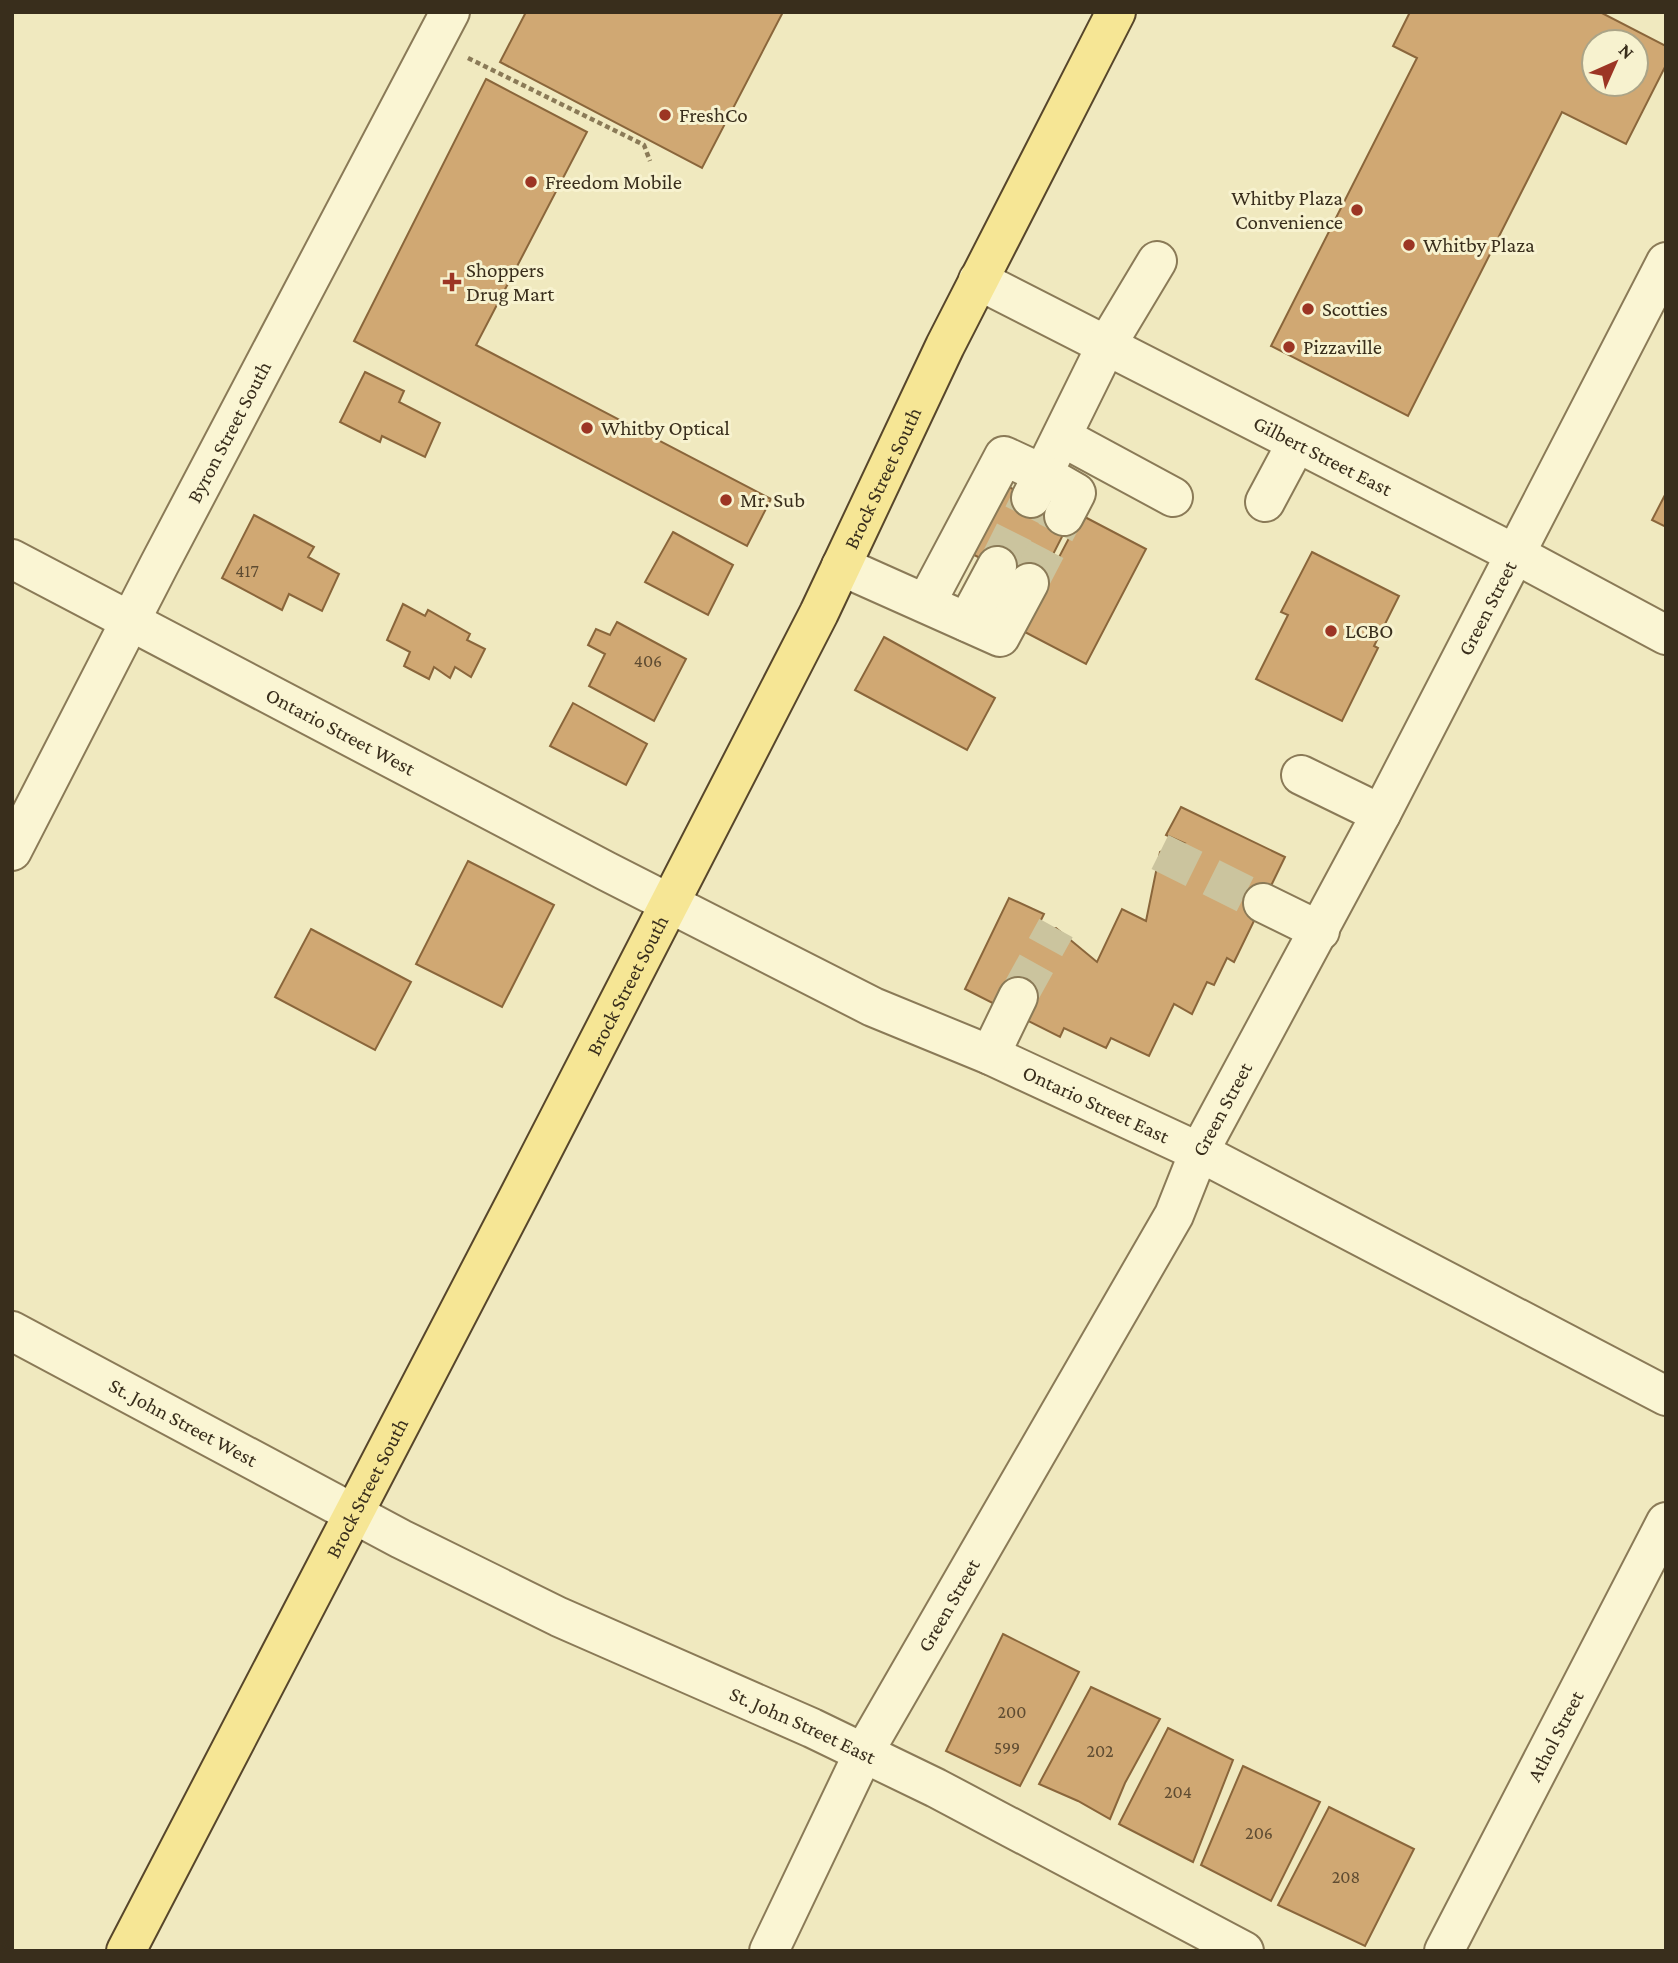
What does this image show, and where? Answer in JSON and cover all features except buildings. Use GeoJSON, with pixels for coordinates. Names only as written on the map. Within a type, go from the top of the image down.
{"type":"FeatureCollection","features":[{"type":"Feature","properties":{"kind":"main road","name":"Brock Street South"},"geometry":{"type":"LineString","coordinates":[[126,1951],[671,903],[819,613],[917,402],[1116,12]]}},
{"type":"Feature","properties":{"kind":"street","name":"Byron Street South"},"geometry":{"type":"LineString","coordinates":[[12,851],[443,27]]}},
{"type":"Feature","properties":{"kind":"street"},"geometry":{"type":"LineString","coordinates":[[1037,486],[1106,346],[1157,261]]}},
{"type":"Feature","properties":{"kind":"street","name":"Green Street"},"geometry":{"type":"LineString","coordinates":[[769,1951],[864,1752],[1174,1215],[1199,1152],[1320,931],[1666,262]]}},
{"type":"Feature","properties":{"kind":"street","name":"Gilbert Street East"},"geometry":{"type":"LineString","coordinates":[[978,280],[1516,554],[1666,635]]}},
{"type":"Feature","properties":{"kind":"street"},"geometry":{"type":"LineString","coordinates":[[1062,437],[1173,497]]}},
{"type":"Feature","properties":{"kind":"street"},"geometry":{"type":"LineString","coordinates":[[1265,502],[1296,444]]}},
{"type":"Feature","properties":{"kind":"street"},"geometry":{"type":"LineString","coordinates":[[926,603],[1004,456],[1037,486],[1076,493],[1064,516]]}},
{"type":"Feature","properties":{"kind":"street","name":"Ontario Street West"},"geometry":{"type":"LineString","coordinates":[[12,559],[671,903]]}},
{"type":"Feature","properties":{"kind":"street"},"geometry":{"type":"LineString","coordinates":[[841,565],[1000,637],[1013,574]]}},
{"type":"Feature","properties":{"kind":"street"},"geometry":{"type":"LineString","coordinates":[[1301,775],[1381,814]]}},
{"type":"Feature","properties":{"kind":"street","name":"Ontario Street East"},"geometry":{"type":"LineString","coordinates":[[671,903],[873,1007],[990,1055],[1199,1152],[1666,1396]]}},
{"type":"Feature","properties":{"kind":"street"},"geometry":{"type":"LineString","coordinates":[[1263,903],[1320,931]]}},
{"type":"Feature","properties":{"kind":"street"},"geometry":{"type":"LineString","coordinates":[[990,1055],[1018,997]]}},
{"type":"Feature","properties":{"kind":"street","name":"St. John Street West"},"geometry":{"type":"LineString","coordinates":[[12,1331],[354,1514]]}},
{"type":"Feature","properties":{"kind":"street","name":"St. John Street East"},"geometry":{"type":"LineString","coordinates":[[354,1514],[559,1617],[864,1752],[1244,1951]]}},
{"type":"Feature","properties":{"kind":"street","name":"Athol Street"},"geometry":{"type":"LineString","coordinates":[[1444,1951],[1666,1522]]}},
{"type":"Feature","properties":{"kind":"path"},"geometry":{"type":"LineString","coordinates":[[443,27],[644,145],[650,161]]}},
{"type":"Feature","properties":{"kind":"tunnel"},"geometry":{"type":"LineString","coordinates":[[997,566],[1031,498]]}},
{"type":"Feature","properties":{"kind":"tunnel"},"geometry":{"type":"LineString","coordinates":[[1029,583],[1064,516]]}},
{"type":"Feature","properties":{"kind":"tunnel"},"geometry":{"type":"LineString","coordinates":[[1160,852],[1263,903]]}},
{"type":"Feature","properties":{"kind":"tunnel"},"geometry":{"type":"LineString","coordinates":[[1018,997],[1056,928]]}},
{"type":"Feature","properties":{"kind":"place","name":"FreshCo"},"geometry":{"type":"Point","coordinates":[665,115]}},
{"type":"Feature","properties":{"kind":"place","name":"Freedom Mobile"},"geometry":{"type":"Point","coordinates":[531,182]}},
{"type":"Feature","properties":{"kind":"place","name":"Whitby Plaza Convenience"},"geometry":{"type":"Point","coordinates":[1357,210]}},
{"type":"Feature","properties":{"kind":"place","name":"Whitby Plaza"},"geometry":{"type":"Point","coordinates":[1409,245]}},
{"type":"Feature","properties":{"kind":"place","name":"Shoppers Drug Mart"},"geometry":{"type":"Point","coordinates":[452,282]}},
{"type":"Feature","properties":{"kind":"place","name":"Scotties"},"geometry":{"type":"Point","coordinates":[1308,309]}},
{"type":"Feature","properties":{"kind":"place","name":"Pizzaville"},"geometry":{"type":"Point","coordinates":[1289,347]}},
{"type":"Feature","properties":{"kind":"place","name":"Whitby Optical"},"geometry":{"type":"Point","coordinates":[587,428]}},
{"type":"Feature","properties":{"kind":"place","name":"Mr. Sub"},"geometry":{"type":"Point","coordinates":[726,500]}},
{"type":"Feature","properties":{"kind":"place","name":"LCBO"},"geometry":{"type":"Point","coordinates":[1331,631]}}]}
